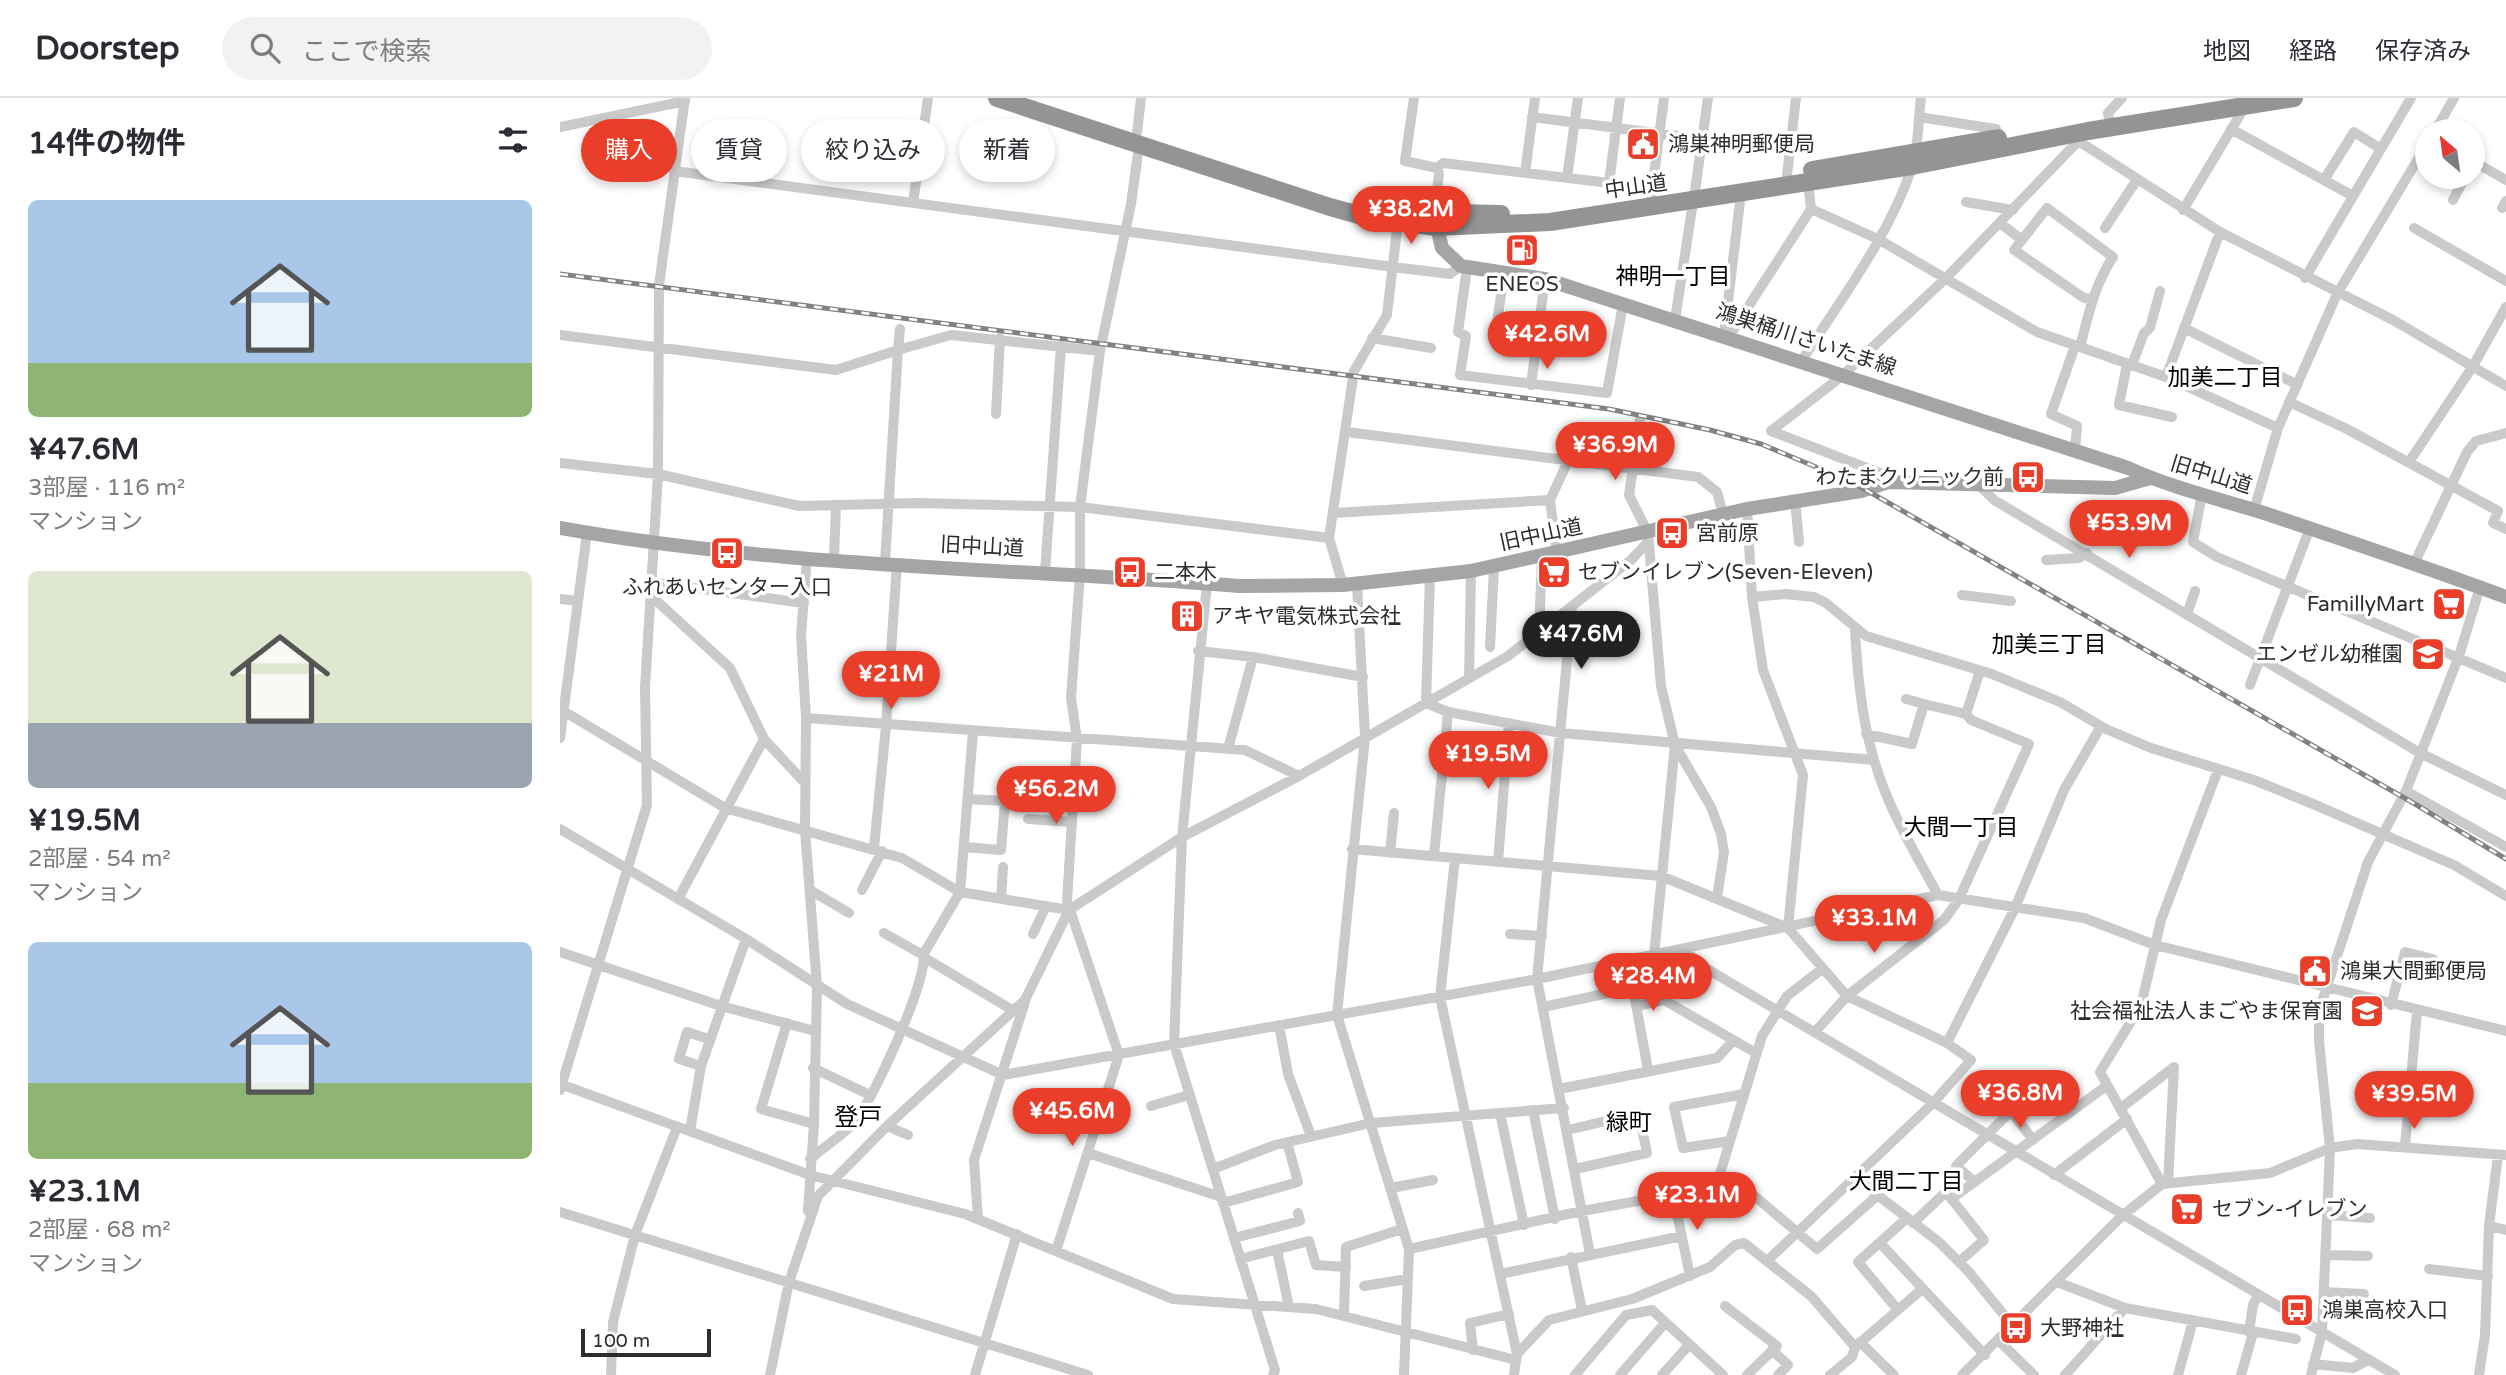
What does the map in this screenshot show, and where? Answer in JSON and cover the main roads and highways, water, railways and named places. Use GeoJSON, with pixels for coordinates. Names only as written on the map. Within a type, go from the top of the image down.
{"type":"FeatureCollection","features":[{"type":"Feature","properties":{"kind":"highway","name":"中山道"},"geometry":{"type":"LineString","coordinates":[[997,98],[1348,200],[1435,221],[1544,212],[1652,193],[1694,196],[1741,192],[1808,182],[1999,138],[2109,119],[2238,102],[2294,98]]}},
{"type":"Feature","properties":{"kind":"highway","name":"中山道"},"geometry":{"type":"LineString","coordinates":[[1028,98],[1138,140],[1330,207],[1398,221],[1550,222],[1694,196],[1787,175],[2084,137],[2238,102]]}},
{"type":"Feature","properties":{"kind":"main road","name":"鴻巣桶川さいたま線"},"geometry":{"type":"LineString","coordinates":[[1435,221],[1443,248],[1464,267],[1545,279],[2075,450],[2150,478]]}},
{"type":"Feature","properties":{"kind":"main road","name":"旧中山道"},"geometry":{"type":"LineString","coordinates":[[560,528],[655,543],[807,557],[1276,588],[1350,584],[1471,571],[1647,538],[1723,514],[1861,491],[1888,482],[2124,487],[2150,478],[2310,528],[2506,597]]}},
{"type":"Feature","properties":{"kind":"railway"},"geometry":{"type":"LineString","coordinates":[[560,274],[1609,409],[1710,430],[1761,444],[1852,482],[2415,804],[2506,859]]}},
{"type":"Feature","properties":{"kind":"place","name":"鴻巣神明郵便局"},"geometry":{"type":"Point","coordinates":[1643,144]}},
{"type":"Feature","properties":{"kind":"place","name":"ENEOS"},"geometry":{"type":"Point","coordinates":[1522,250]}},
{"type":"Feature","properties":{"kind":"place","name":"わたまクリニック前"},"geometry":{"type":"Point","coordinates":[2028,477]}},
{"type":"Feature","properties":{"kind":"place","name":"宮前原"},"geometry":{"type":"Point","coordinates":[1672,533]}},
{"type":"Feature","properties":{"kind":"place","name":"ふれあいセンター入口"},"geometry":{"type":"Point","coordinates":[727,553]}},
{"type":"Feature","properties":{"kind":"place","name":"二本木"},"geometry":{"type":"Point","coordinates":[1130,572]}},
{"type":"Feature","properties":{"kind":"place","name":"セブンイレブン(Seven-Eleven)"},"geometry":{"type":"Point","coordinates":[1554,572]}},
{"type":"Feature","properties":{"kind":"place","name":"FamillyMart"},"geometry":{"type":"Point","coordinates":[2449,604]}},
{"type":"Feature","properties":{"kind":"place","name":"アキヤ電気株式会社"},"geometry":{"type":"Point","coordinates":[1187,616]}},
{"type":"Feature","properties":{"kind":"place","name":"エンゼル幼稚園"},"geometry":{"type":"Point","coordinates":[2428,654]}},
{"type":"Feature","properties":{"kind":"place","name":"鴻巣大間郵便局"},"geometry":{"type":"Point","coordinates":[2315,971]}},
{"type":"Feature","properties":{"kind":"place","name":"社会福祉法人まごやま保育園"},"geometry":{"type":"Point","coordinates":[2367,1011]}},
{"type":"Feature","properties":{"kind":"place","name":"セブン-イレブン"},"geometry":{"type":"Point","coordinates":[2187,1209]}},
{"type":"Feature","properties":{"kind":"place","name":"鴻巣高校入口"},"geometry":{"type":"Point","coordinates":[2297,1310]}},
{"type":"Feature","properties":{"kind":"place","name":"大野神社"},"geometry":{"type":"Point","coordinates":[2016,1328]}},
{"type":"Feature","properties":{"kind":"district","name":"神明一丁目"},"geometry":{"type":"Point","coordinates":[1673,277]}},
{"type":"Feature","properties":{"kind":"district","name":"加美二丁目"},"geometry":{"type":"Point","coordinates":[2225,378]}},
{"type":"Feature","properties":{"kind":"district","name":"加美三丁目"},"geometry":{"type":"Point","coordinates":[2049,645]}},
{"type":"Feature","properties":{"kind":"district","name":"大間一丁目"},"geometry":{"type":"Point","coordinates":[1961,828]}},
{"type":"Feature","properties":{"kind":"district","name":"登戸"},"geometry":{"type":"Point","coordinates":[858,1117]}},
{"type":"Feature","properties":{"kind":"district","name":"緑町"},"geometry":{"type":"Point","coordinates":[1629,1123]}},
{"type":"Feature","properties":{"kind":"district","name":"大間二丁目"},"geometry":{"type":"Point","coordinates":[1906,1182]}}]}
